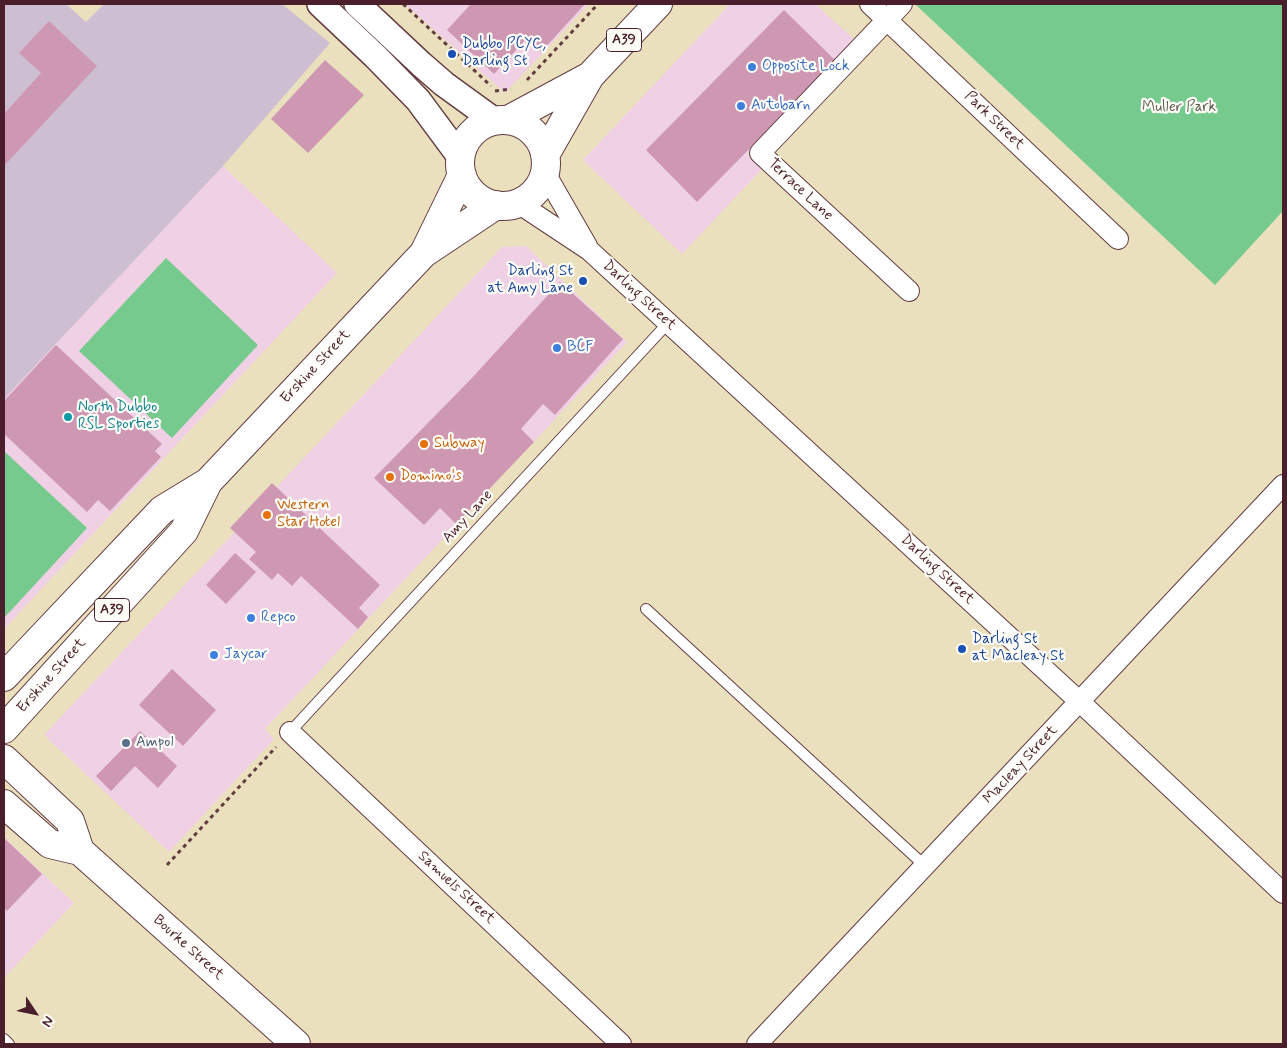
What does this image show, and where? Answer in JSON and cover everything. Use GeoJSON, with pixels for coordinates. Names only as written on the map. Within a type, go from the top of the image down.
{"type":"FeatureCollection","features":[{"type":"Feature","properties":{"kind":"highway","name":"A39"},"geometry":{"type":"LineString","coordinates":[[507,204],[530,196],[539,186],[545,164],[590,76],[658,4]]}},
{"type":"Feature","properties":{"kind":"highway","name":"A39"},"geometry":{"type":"LineString","coordinates":[[461,166],[464,145],[472,134],[482,126],[502,121],[590,76]]}},
{"type":"Feature","properties":{"kind":"highway"},"geometry":{"type":"LineString","coordinates":[[502,121],[521,124],[532,132],[541,142],[545,164]]}},
{"type":"Feature","properties":{"kind":"highway"},"geometry":{"type":"LineString","coordinates":[[461,166],[467,186],[475,195],[485,202],[507,204]]}},
{"type":"Feature","properties":{"kind":"highway","name":"Erskine Street"},"geometry":{"type":"LineString","coordinates":[[424,253],[461,166]]}},
{"type":"Feature","properties":{"kind":"highway","name":"Erskine Street"},"geometry":{"type":"LineString","coordinates":[[4,677],[162,510],[208,482],[424,253],[507,204]]}},
{"type":"Feature","properties":{"kind":"highway","name":"Erskine Street"},"geometry":{"type":"LineString","coordinates":[[4,729],[184,531],[208,482]]}},
{"type":"Feature","properties":{"kind":"highway","name":"Bourke Street"},"geometry":{"type":"LineString","coordinates":[[4,759],[70,821],[80,851]]}},
{"type":"Feature","properties":{"kind":"highway","name":"Bourke Street"},"geometry":{"type":"LineString","coordinates":[[4,804],[50,844],[80,851],[296,1044]]}},
{"type":"Feature","properties":{"kind":"street"},"geometry":{"type":"LineString","coordinates":[[320,4],[418,100],[461,166]]}},
{"type":"Feature","properties":{"kind":"street"},"geometry":{"type":"LineString","coordinates":[[357,4],[444,84],[502,121]]}},
{"type":"Feature","properties":{"kind":"street","name":"Park Street"},"geometry":{"type":"LineString","coordinates":[[870,4],[1118,239]]}},
{"type":"Feature","properties":{"kind":"street"},"geometry":{"type":"LineString","coordinates":[[887,20],[902,4]]}},
{"type":"Feature","properties":{"kind":"street","name":"Terrace Lane"},"geometry":{"type":"LineString","coordinates":[[887,20],[760,152],[909,291]]}},
{"type":"Feature","properties":{"kind":"street","name":"Darling Street"},"geometry":{"type":"LineString","coordinates":[[545,164],[589,250]]}},
{"type":"Feature","properties":{"kind":"street","name":"Darling Street"},"geometry":{"type":"LineString","coordinates":[[507,204],[589,250],[1080,702],[1283,893]]}},
{"type":"Feature","properties":{"kind":"street","name":"Macleay Street"},"geometry":{"type":"LineString","coordinates":[[757,1044],[1283,485]]}},
{"type":"Feature","properties":{"kind":"street","name":"Samuels Street"},"geometry":{"type":"LineString","coordinates":[[290,732],[622,1044]]}},
{"type":"Feature","properties":{"kind":"lane","name":"Amy Lane"},"geometry":{"type":"LineString","coordinates":[[290,732],[668,323]]}},
{"type":"Feature","properties":{"kind":"lane"},"geometry":{"type":"LineString","coordinates":[[646,609],[925,866]]}},
{"type":"Feature","properties":{"kind":"lane"},"geometry":{"type":"LineString","coordinates":[[4,1039],[9,1044]]}},
{"type":"Feature","properties":{"kind":"path"},"geometry":{"type":"LineString","coordinates":[[402,4],[496,91],[512,88]]}},
{"type":"Feature","properties":{"kind":"path"},"geometry":{"type":"LineString","coordinates":[[527,80],[598,4]]}},
{"type":"Feature","properties":{"kind":"path"},"geometry":{"type":"LineString","coordinates":[[167,865],[290,732]]}},
{"type":"Feature","properties":{"kind":"shaded area"},"geometry":{"type":"Polygon","coordinates":[[[4,4],[66,4],[86,22],[104,4],[282,4],[330,43],[223,166],[4,399],[4,4]]]}},
{"type":"Feature","properties":{"kind":"shaded area"},"geometry":{"type":"Polygon","coordinates":[[[405,4],[589,4],[505,93],[405,4]]]}},
{"type":"Feature","properties":{"kind":"shaded area"},"geometry":{"type":"Polygon","coordinates":[[[730,4],[815,4],[855,40],[747,154],[762,169],[682,254],[583,160],[730,4]]]}},
{"type":"Feature","properties":{"kind":"shaded area","name":"North Dubbo RSL Sporties"},"geometry":{"type":"Polygon","coordinates":[[[223,166],[337,273],[4,629],[4,399],[223,166]]]}},
{"type":"Feature","properties":{"kind":"shaded area"},"geometry":{"type":"Polygon","coordinates":[[[526,246],[627,342],[265,729],[274,739],[169,852],[44,735],[502,247],[526,246]]]}},
{"type":"Feature","properties":{"kind":"shaded area"},"geometry":{"type":"Polygon","coordinates":[[[4,837],[74,903],[4,978],[4,837]]]}},
{"type":"Feature","properties":{"kind":"green space","name":"Muller Park"},"geometry":{"type":"Polygon","coordinates":[[[917,4],[1283,4],[1283,211],[1215,285],[917,4]]]}},
{"type":"Feature","properties":{"kind":"green space"},"geometry":{"type":"Polygon","coordinates":[[[166,258],[258,345],[172,438],[79,351],[166,258]]]}},
{"type":"Feature","properties":{"kind":"green space"},"geometry":{"type":"Polygon","coordinates":[[[4,451],[87,528],[4,618],[4,451]]]}},
{"type":"Feature","properties":{"kind":"building"},"geometry":{"type":"Polygon","coordinates":[[[471,4],[585,4],[541,52],[527,38],[494,74],[447,30],[471,4]]]}},
{"type":"Feature","properties":{"kind":"building","name":"Autobarn"},"geometry":{"type":"Polygon","coordinates":[[[784,10],[836,61],[697,202],[646,150],[784,10]]]}},
{"type":"Feature","properties":{"kind":"building"},"geometry":{"type":"Polygon","coordinates":[[[49,21],[97,66],[4,166],[4,114],[41,73],[19,53],[49,21]]]}},
{"type":"Feature","properties":{"kind":"building"},"geometry":{"type":"Polygon","coordinates":[[[325,60],[364,95],[308,153],[271,119],[325,60]]]}},
{"type":"Feature","properties":{"kind":"building"},"geometry":{"type":"Polygon","coordinates":[[[560,282],[623,339],[555,415],[543,404],[521,429],[534,442],[456,524],[440,508],[424,525],[374,478],[470,380],[560,282]]]}},
{"type":"Feature","properties":{"kind":"building","name":"North Dubbo RSL Sporties"},"geometry":{"type":"Polygon","coordinates":[[[56,345],[162,444],[155,451],[161,457],[110,511],[98,500],[87,512],[4,434],[4,401],[56,345]]]}},
{"type":"Feature","properties":{"kind":"building"},"geometry":{"type":"Polygon","coordinates":[[[272,483],[380,585],[359,608],[368,617],[358,629],[301,576],[292,586],[278,573],[272,580],[249,559],[256,552],[230,528],[272,483]]]}},
{"type":"Feature","properties":{"kind":"building"},"geometry":{"type":"Polygon","coordinates":[[[235,553],[256,572],[226,604],[206,585],[235,553]]]}},
{"type":"Feature","properties":{"kind":"building"},"geometry":{"type":"Polygon","coordinates":[[[172,669],[216,710],[183,746],[139,705],[172,669]]]}},
{"type":"Feature","properties":{"kind":"building"},"geometry":{"type":"Polygon","coordinates":[[[140,731],[177,766],[158,788],[135,766],[111,791],[96,776],[140,731]]]}},
{"type":"Feature","properties":{"kind":"building"},"geometry":{"type":"Polygon","coordinates":[[[4,838],[42,874],[7,911],[4,908],[4,838]]]}},
{"type":"Feature","properties":{"kind":"place","name":"Dubbo PCYC, Darling St"},"geometry":{"type":"Point","coordinates":[452,54]}},
{"type":"Feature","properties":{"kind":"place","name":"Opposite Lock"},"geometry":{"type":"Point","coordinates":[752,67]}},
{"type":"Feature","properties":{"kind":"place","name":"Autobarn"},"geometry":{"type":"Point","coordinates":[741,106]}},
{"type":"Feature","properties":{"kind":"place","name":"Darling St at Amy Lane"},"geometry":{"type":"Point","coordinates":[583,281]}},
{"type":"Feature","properties":{"kind":"place","name":"BCF"},"geometry":{"type":"Point","coordinates":[557,348]}},
{"type":"Feature","properties":{"kind":"place","name":"North Dubbo RSL Sporties"},"geometry":{"type":"Point","coordinates":[68,417]}},
{"type":"Feature","properties":{"kind":"place","name":"Subway"},"geometry":{"type":"Point","coordinates":[424,444]}},
{"type":"Feature","properties":{"kind":"place","name":"Domino's"},"geometry":{"type":"Point","coordinates":[390,477]}},
{"type":"Feature","properties":{"kind":"place","name":"Western Star Hotel"},"geometry":{"type":"Point","coordinates":[267,515]}},
{"type":"Feature","properties":{"kind":"place","name":"Repco"},"geometry":{"type":"Point","coordinates":[251,618]}},
{"type":"Feature","properties":{"kind":"place","name":"Darling St at Macleay St"},"geometry":{"type":"Point","coordinates":[962,649]}},
{"type":"Feature","properties":{"kind":"place","name":"Jaycar"},"geometry":{"type":"Point","coordinates":[214,655]}},
{"type":"Feature","properties":{"kind":"place","name":"Ampol"},"geometry":{"type":"Point","coordinates":[126,743]}}]}
